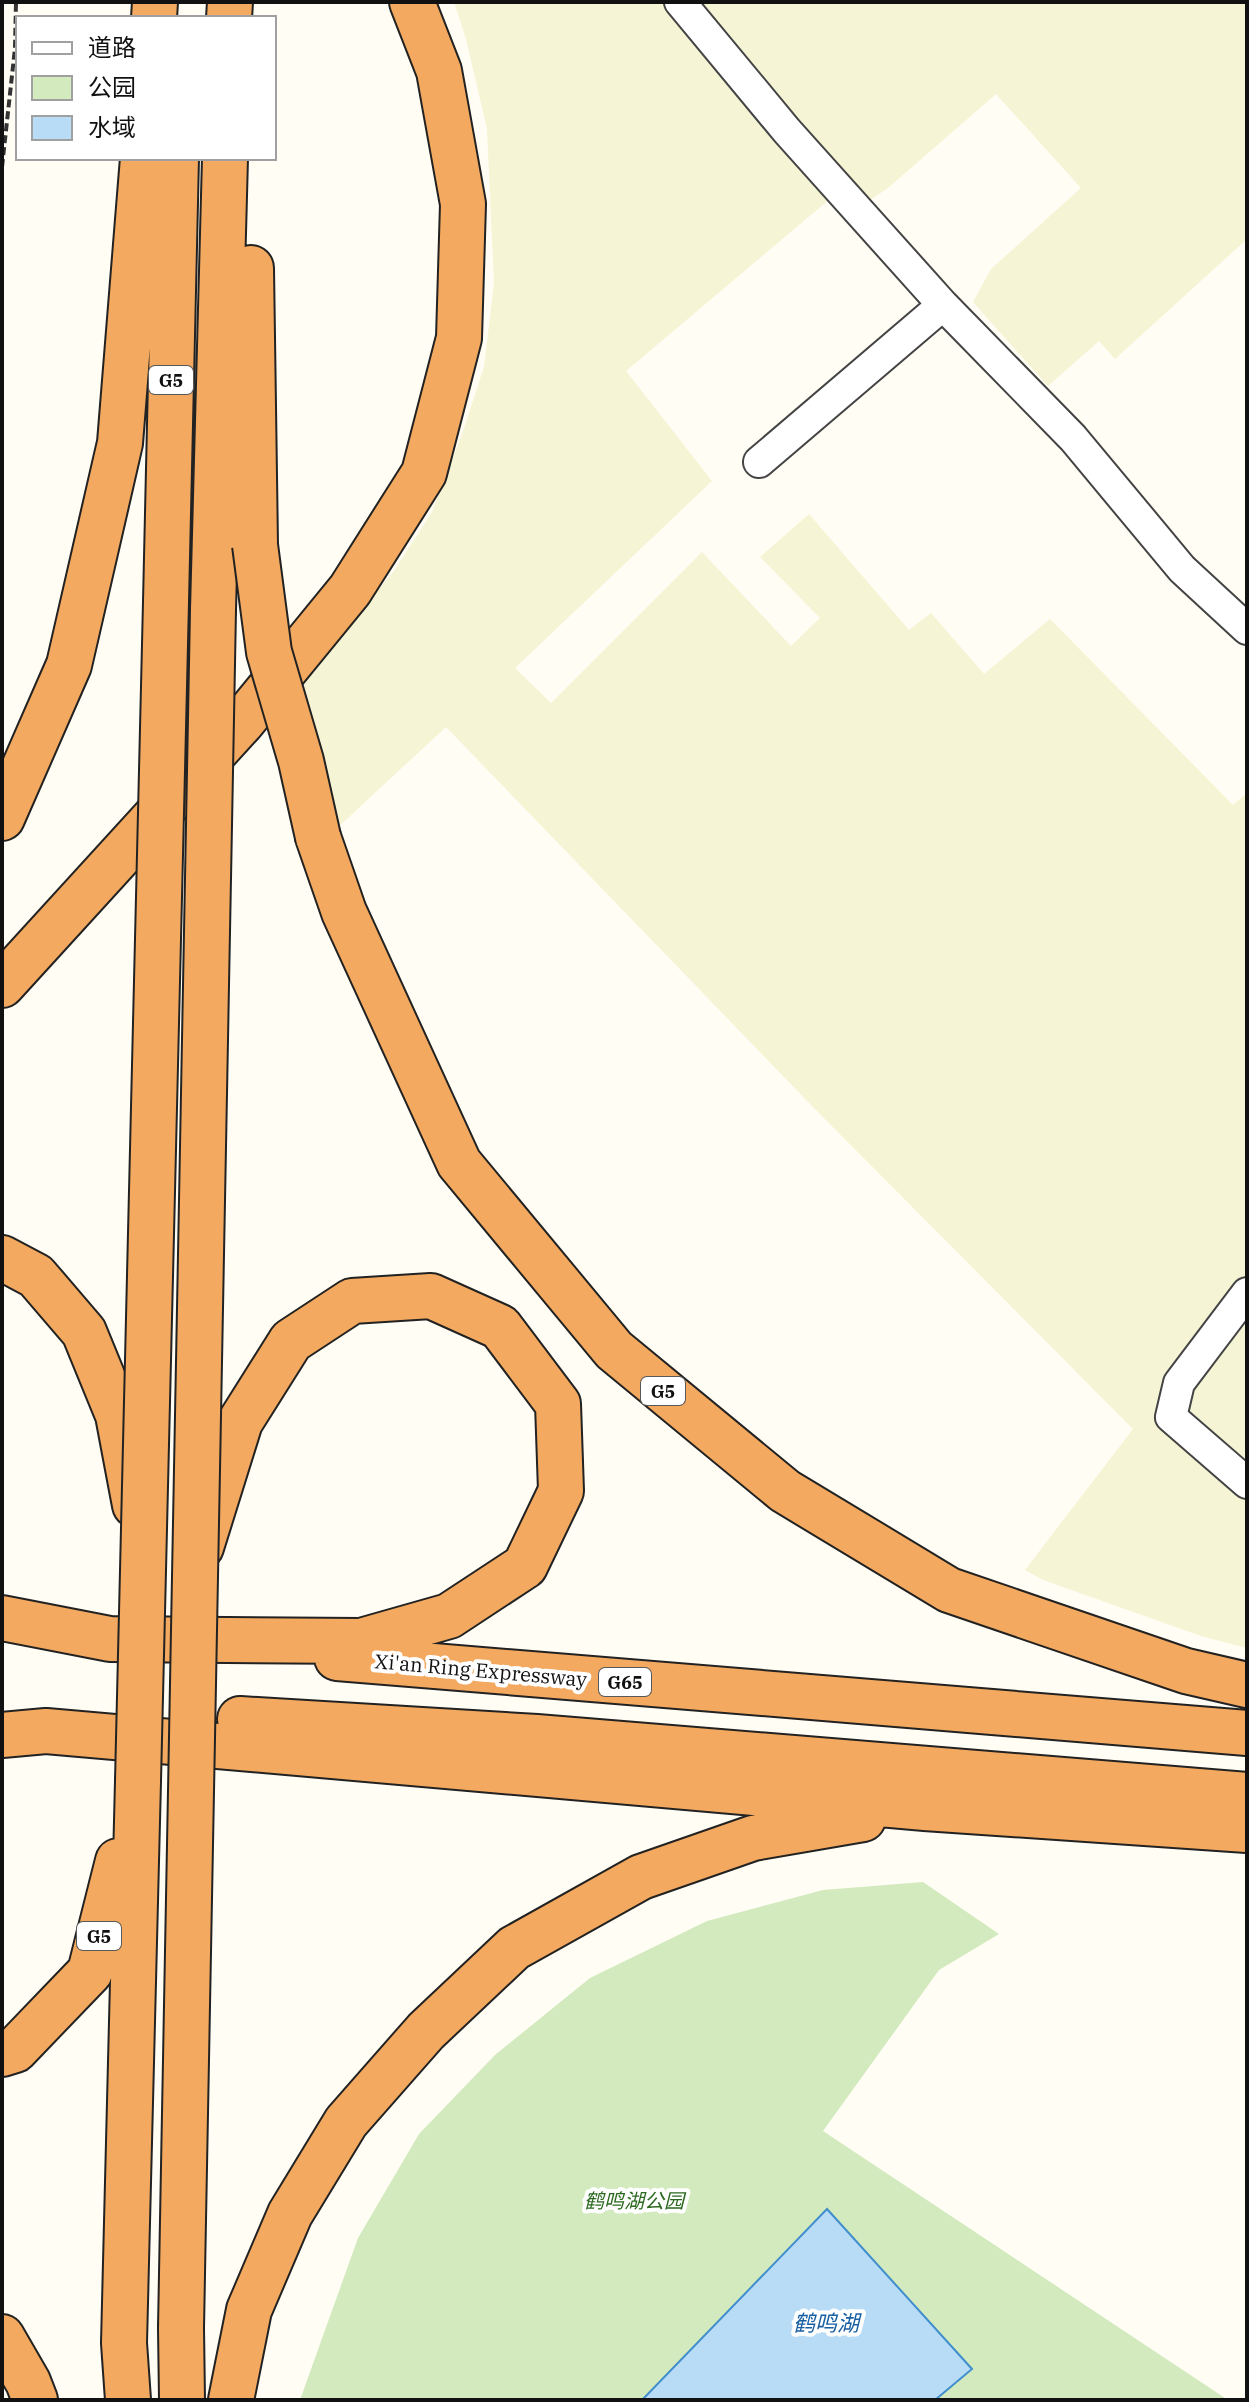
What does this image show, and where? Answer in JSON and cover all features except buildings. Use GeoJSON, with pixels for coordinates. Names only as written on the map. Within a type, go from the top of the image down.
{"type":"FeatureCollection","features":[{"type":"Feature","properties":{"kind":"highway"},"geometry":{"type":"LineString","coordinates":[[2,985],[251,711],[350,590],[424,473],[459,338],[463,204],[439,71],[412,2]]}},
{"type":"Feature","properties":{"kind":"highway"},"geometry":{"type":"LineString","coordinates":[[2,818],[69,665],[120,443],[143,160]]}},
{"type":"Feature","properties":{"kind":"highway","name":"G5"},"geometry":{"type":"LineString","coordinates":[[2,2054],[15,2050],[90,1972],[138,1781],[176,160]]}},
{"type":"Feature","properties":{"kind":"highway"},"geometry":{"type":"LineString","coordinates":[[182,2400],[213,610],[225,160]]}},
{"type":"Feature","properties":{"kind":"highway","name":"G5"},"geometry":{"type":"LineString","coordinates":[[249,160],[255,545],[269,652],[301,761],[318,837],[344,912],[459,1163],[614,1350],[785,1491],[949,1590],[1186,1671],[1247,1685]]}},
{"type":"Feature","properties":{"kind":"highway"},"geometry":{"type":"LineString","coordinates":[[2,1258],[36,1276],[84,1332],[118,1415],[143,1548]]}},
{"type":"Feature","properties":{"kind":"highway"},"geometry":{"type":"LineString","coordinates":[[2,1618],[110,1639],[361,1641],[449,1616],[525,1566],[561,1491],[558,1404],[500,1327],[431,1296],[352,1301],[291,1341],[240,1422],[195,1564]]}},
{"type":"Feature","properties":{"kind":"highway","name":"Xi'an Ring Expressway"},"geometry":{"type":"LineString","coordinates":[[2,1632],[1247,1733]]}},
{"type":"Feature","properties":{"kind":"highway"},"geometry":{"type":"LineString","coordinates":[[2,1705],[537,1737],[1247,1795]]}},
{"type":"Feature","properties":{"kind":"highway"},"geometry":{"type":"LineString","coordinates":[[2,1735],[46,1731],[925,1808],[1247,1830]]}},
{"type":"Feature","properties":{"kind":"highway"},"geometry":{"type":"LineString","coordinates":[[128,2400],[124,2343],[138,1781]]}},
{"type":"Feature","properties":{"kind":"highway"},"geometry":{"type":"LineString","coordinates":[[231,2400],[249,2310],[290,2214],[346,2122],[426,2031],[514,1948],[641,1877],[753,1838],[925,1808]]}},
{"type":"Feature","properties":{"kind":"highway"},"geometry":{"type":"LineString","coordinates":[[2,2337],[35,2400]]}},
{"type":"Feature","properties":{"kind":"street"},"geometry":{"type":"LineString","coordinates":[[680,2],[787,131],[943,305],[1073,438],[1182,569],[1247,629]]}},
{"type":"Feature","properties":{"kind":"street"},"geometry":{"type":"LineString","coordinates":[[759,462],[943,305]]}},
{"type":"Feature","properties":{"kind":"street"},"geometry":{"type":"LineString","coordinates":[[1247,1293],[1179,1383],[1171,1417],[1247,1483]]}},
{"type":"Feature","properties":{"kind":"path"},"geometry":{"type":"LineString","coordinates":[[2,167],[15,48],[16,2]]}},
{"type":"Feature","properties":{"kind":"green space"},"geometry":{"type":"Polygon","coordinates":[[[454,2],[1247,2],[1247,239],[1115,359],[1099,341],[1048,386],[973,302],[991,269],[1081,188],[996,94],[888,188],[871,199],[850,182],[626,371],[712,481],[515,668],[551,703],[702,552],[791,646],[820,618],[760,557],[809,514],[909,630],[931,613],[984,674],[1050,619],[1233,805],[1247,793],[1247,1648],[1201,1636],[1043,1580],[1025,1570],[1133,1429],[812,1106],[446,727],[336,829],[290,695],[394,571],[432,512],[484,367],[494,283],[487,129],[454,2]]]}},
{"type":"Feature","properties":{"kind":"green space","name":"鹤鸣湖公园"},"geometry":{"type":"Polygon","coordinates":[[[923,1882],[999,1934],[939,1970],[823,2131],[1228,2400],[300,2400],[358,2238],[419,2134],[495,2055],[590,1978],[707,1921],[823,1890],[923,1882]]]}},
{"type":"Feature","properties":{"kind":"water","name":"鹤鸣湖"},"geometry":{"type":"Polygon","coordinates":[[[827,2209],[972,2369],[935,2400],[642,2400],[827,2209]]]}}]}
